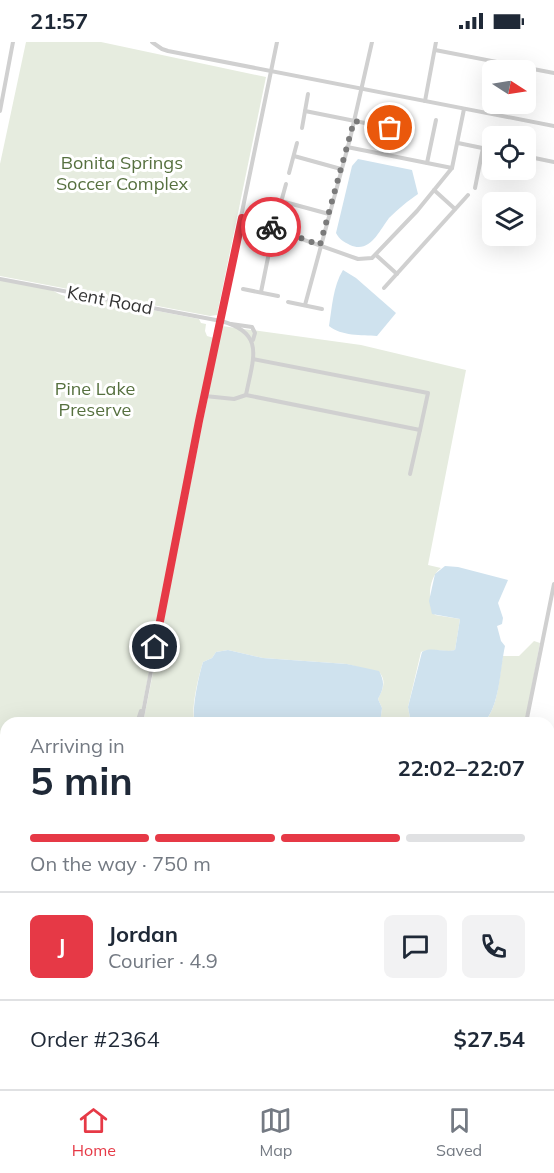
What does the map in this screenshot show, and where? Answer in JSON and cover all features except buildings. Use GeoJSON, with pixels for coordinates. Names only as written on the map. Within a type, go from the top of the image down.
{"type":"FeatureCollection","features":[{"type":"Feature","properties":{"kind":"street"},"geometry":{"type":"LineString","coordinates":[[0,111],[13,42]]}},
{"type":"Feature","properties":{"kind":"street"},"geometry":{"type":"LineString","coordinates":[[152,42],[166,51],[554,126]]}},
{"type":"Feature","properties":{"kind":"street"},"geometry":{"type":"LineString","coordinates":[[140,717],[277,42]]}},
{"type":"Feature","properties":{"kind":"street"},"geometry":{"type":"LineString","coordinates":[[305,305],[354,121],[372,42]]}},
{"type":"Feature","properties":{"kind":"street"},"geometry":{"type":"LineString","coordinates":[[425,101],[436,42]]}},
{"type":"Feature","properties":{"kind":"street"},"geometry":{"type":"LineString","coordinates":[[435,50],[554,73]]}},
{"type":"Feature","properties":{"kind":"street"},"geometry":{"type":"LineString","coordinates":[[302,128],[308,94]]}},
{"type":"Feature","properties":{"kind":"street"},"geometry":{"type":"LineString","coordinates":[[387,142],[394,109]]}},
{"type":"Feature","properties":{"kind":"street"},"geometry":{"type":"LineString","coordinates":[[242,218],[358,259],[368,259],[376,255],[452,168],[464,109]]}},
{"type":"Feature","properties":{"kind":"street"},"geometry":{"type":"LineString","coordinates":[[305,111],[390,128]]}},
{"type":"Feature","properties":{"kind":"street"},"geometry":{"type":"LineString","coordinates":[[427,163],[436,120]]}},
{"type":"Feature","properties":{"kind":"street"},"geometry":{"type":"LineString","coordinates":[[289,174],[297,143]]}},
{"type":"Feature","properties":{"kind":"street"},"geometry":{"type":"LineString","coordinates":[[458,143],[482,148]]}},
{"type":"Feature","properties":{"kind":"street"},"geometry":{"type":"LineString","coordinates":[[347,147],[452,168]]}},
{"type":"Feature","properties":{"kind":"street"},"geometry":{"type":"LineString","coordinates":[[475,188],[482,153]]}},
{"type":"Feature","properties":{"kind":"street"},"geometry":{"type":"LineString","coordinates":[[294,156],[341,169]]}},
{"type":"Feature","properties":{"kind":"street"},"geometry":{"type":"LineString","coordinates":[[536,158],[554,162]]}},
{"type":"Feature","properties":{"kind":"street"},"geometry":{"type":"LineString","coordinates":[[277,217],[286,184]]}},
{"type":"Feature","properties":{"kind":"street"},"geometry":{"type":"LineString","coordinates":[[434,190],[455,209]]}},
{"type":"Feature","properties":{"kind":"street"},"geometry":{"type":"LineString","coordinates":[[384,288],[468,195]]}},
{"type":"Feature","properties":{"kind":"street"},"geometry":{"type":"LineString","coordinates":[[281,201],[329,214]]}},
{"type":"Feature","properties":{"kind":"street"},"geometry":{"type":"LineString","coordinates":[[261,292],[274,228]]}},
{"type":"Feature","properties":{"kind":"street"},"geometry":{"type":"LineString","coordinates":[[376,255],[397,274]]}},
{"type":"Feature","properties":{"kind":"street","name":"Kent Road"},"geometry":{"type":"LineString","coordinates":[[0,279],[231,324]]}},
{"type":"Feature","properties":{"kind":"street"},"geometry":{"type":"LineString","coordinates":[[243,289],[278,296]]}},
{"type":"Feature","properties":{"kind":"street"},"geometry":{"type":"LineString","coordinates":[[288,302],[322,309]]}},
{"type":"Feature","properties":{"kind":"street"},"geometry":{"type":"LineString","coordinates":[[231,324],[252,327],[254,332],[253,359],[246,395]]}},
{"type":"Feature","properties":{"kind":"street"},"geometry":{"type":"LineString","coordinates":[[231,324],[247,333],[253,341]]}},
{"type":"Feature","properties":{"kind":"street"},"geometry":{"type":"LineString","coordinates":[[249,335],[254,332]]}},
{"type":"Feature","properties":{"kind":"street"},"geometry":{"type":"LineString","coordinates":[[253,359],[428,393],[410,474]]}},
{"type":"Feature","properties":{"kind":"street"},"geometry":{"type":"LineString","coordinates":[[205,396],[234,399],[246,395],[420,430]]}},
{"type":"Feature","properties":{"kind":"street"},"geometry":{"type":"LineString","coordinates":[[527,717],[554,584]]}},
{"type":"Feature","properties":{"kind":"green space","name":"Bonita Springs Soccer Complex"},"geometry":{"type":"Polygon","coordinates":[[[26,42],[101,42],[266,77],[217,315],[210,316],[0,276],[0,164],[26,42]]]}},
{"type":"Feature","properties":{"kind":"green space","name":"Pine Lake Preserve"},"geometry":{"type":"Polygon","coordinates":[[[5,279],[42,286],[68,297],[77,295],[132,304],[136,310],[147,309],[199,319],[201,323],[206,324],[207,336],[214,338],[140,717],[0,717],[0,281],[5,279]]]}},
{"type":"Feature","properties":{"kind":"green space"},"geometry":{"type":"Polygon","coordinates":[[[222,326],[361,345],[466,370],[428,565],[441,568],[433,577],[431,584],[432,610],[435,615],[460,619],[455,650],[421,652],[408,707],[410,717],[381,717],[382,708],[378,699],[383,683],[380,673],[347,664],[263,658],[228,650],[216,652],[212,658],[203,662],[194,701],[194,717],[144,717],[222,326]]]}},
{"type":"Feature","properties":{"kind":"green space"},"geometry":{"type":"Polygon","coordinates":[[[534,641],[540,643],[526,717],[488,717],[498,691],[503,656],[519,656],[534,641]]]}},
{"type":"Feature","properties":{"kind":"water"},"geometry":{"type":"Polygon","coordinates":[[[358,159],[412,170],[418,194],[389,218],[373,240],[357,247],[344,241],[336,233],[352,166],[358,159]]]}},
{"type":"Feature","properties":{"kind":"water"},"geometry":{"type":"Polygon","coordinates":[[[343,270],[356,278],[396,313],[377,336],[346,333],[329,326],[335,290],[343,270]]]}},
{"type":"Feature","properties":{"kind":"water"},"geometry":{"type":"Polygon","coordinates":[[[445,566],[458,567],[508,580],[498,603],[503,618],[502,624],[497,626],[501,641],[505,646],[499,687],[488,717],[410,717],[408,707],[422,652],[455,650],[460,619],[432,614],[429,601],[435,574],[445,566]]]}},
{"type":"Feature","properties":{"kind":"water"},"geometry":{"type":"Polygon","coordinates":[[[228,650],[263,658],[347,664],[379,671],[383,685],[378,699],[382,708],[381,717],[194,717],[203,662],[212,658],[216,652],[228,650]]]}},
{"type":"Feature","properties":{"kind":"way so far"},"geometry":{"type":"LineString","coordinates":[[271,227],[320,245],[354,121],[390,128]]}},
{"type":"Feature","properties":{"kind":"route"},"geometry":{"type":"LineString","coordinates":[[155,647],[242,218],[271,227]]}}]}
